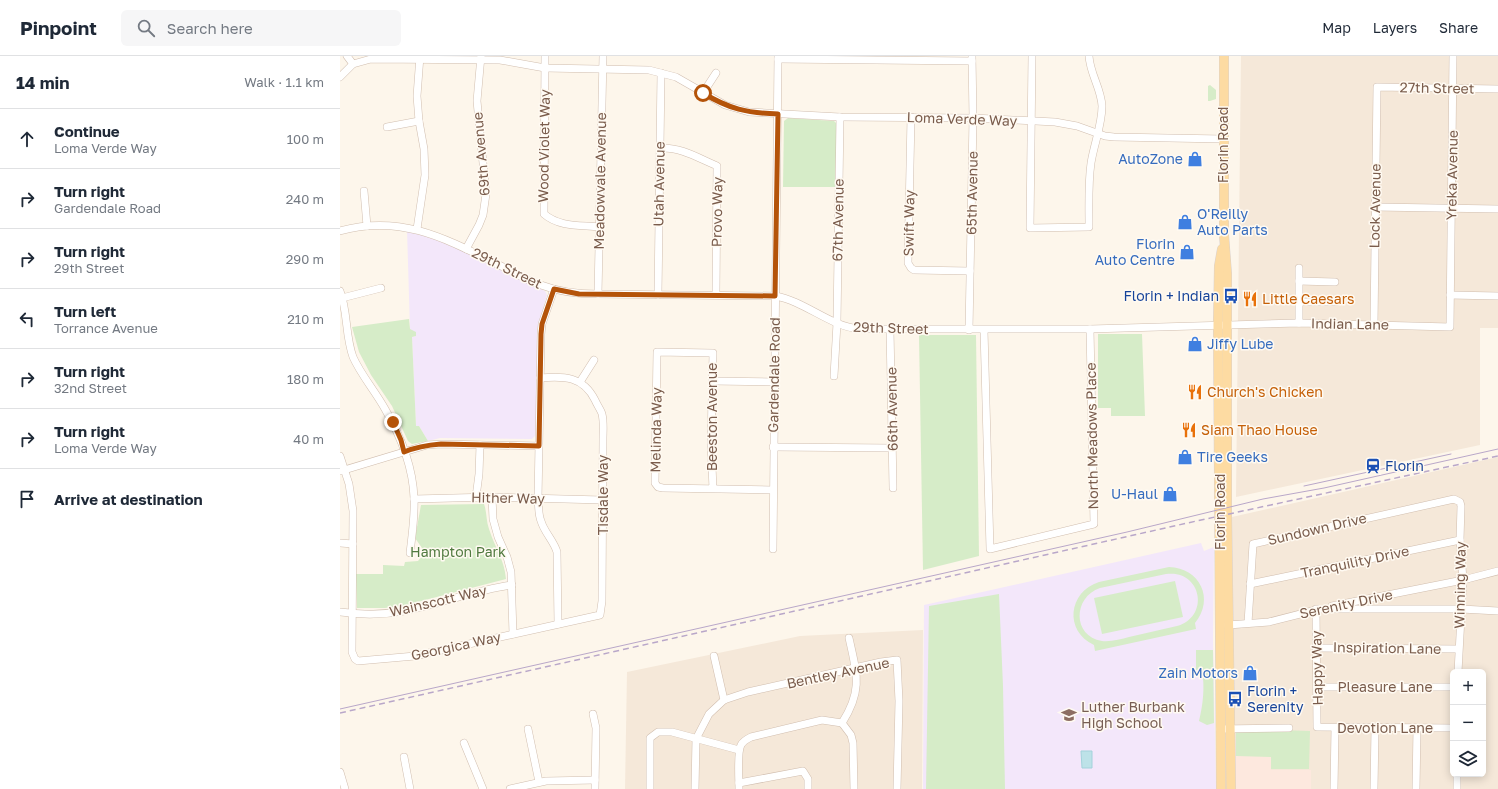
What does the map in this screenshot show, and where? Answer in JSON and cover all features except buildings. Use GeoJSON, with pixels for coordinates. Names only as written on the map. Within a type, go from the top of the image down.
{"type":"FeatureCollection","features":[{"type":"Feature","properties":{"kind":"main road","name":"Florin Road"},"geometry":{"type":"LineString","coordinates":[[1221,789],[1225,729],[1228,625],[1223,325],[1219,266],[1224,235],[1224,56]]}},
{"type":"Feature","properties":{"kind":"main road","name":"Florin Road"},"geometry":{"type":"LineString","coordinates":[[1223,325],[1220,615],[1225,729],[1231,789]]}},
{"type":"Feature","properties":{"kind":"main road"},"geometry":{"type":"LineString","coordinates":[[1220,615],[1228,625]]}},
{"type":"Feature","properties":{"kind":"street"},"geometry":{"type":"LineString","coordinates":[[340,77],[353,64],[347,56]]}},
{"type":"Feature","properties":{"kind":"street"},"geometry":{"type":"LineString","coordinates":[[545,56],[545,68]]}},
{"type":"Feature","properties":{"kind":"street","name":"Meadowvale Avenue"},"geometry":{"type":"LineString","coordinates":[[598,294],[603,56]]}},
{"type":"Feature","properties":{"kind":"street"},"geometry":{"type":"LineString","coordinates":[[1032,56],[1030,228],[1089,227],[1090,178],[1097,133],[1102,116],[1101,98],[1090,66],[1089,56]]}},
{"type":"Feature","properties":{"kind":"street","name":"Yreka Avenue"},"geometry":{"type":"LineString","coordinates":[[1450,295],[1453,56]]}},
{"type":"Feature","properties":{"kind":"street"},"geometry":{"type":"LineString","coordinates":[[778,57],[972,59]]}},
{"type":"Feature","properties":{"kind":"street","name":"Gardendale Road"},"geometry":{"type":"LineString","coordinates":[[773,549],[778,57]]}},
{"type":"Feature","properties":{"kind":"street"},"geometry":{"type":"LineString","coordinates":[[417,229],[423,190],[425,161],[417,96],[420,58]]}},
{"type":"Feature","properties":{"kind":"street","name":"Loma Verde Way"},"geometry":{"type":"LineString","coordinates":[[353,64],[371,59],[481,58],[545,68],[637,69],[661,73],[685,82],[714,99],[736,109],[749,112],[840,117],[973,118],[1067,124],[1114,137],[1223,139]]}},
{"type":"Feature","properties":{"kind":"street","name":"69th Avenue"},"geometry":{"type":"LineString","coordinates":[[466,249],[483,215],[486,194],[477,101],[481,58]]}},
{"type":"Feature","properties":{"kind":"street","name":"65th Avenue"},"geometry":{"type":"LineString","coordinates":[[969,330],[973,118],[972,59]]}},
{"type":"Feature","properties":{"kind":"street","name":"Wood Violet Way"},"geometry":{"type":"LineString","coordinates":[[545,68],[544,214],[550,219],[567,224],[599,227]]}},
{"type":"Feature","properties":{"kind":"street","name":"Utah Avenue"},"geometry":{"type":"LineString","coordinates":[[658,295],[661,73]]}},
{"type":"Feature","properties":{"kind":"street"},"geometry":{"type":"LineString","coordinates":[[703,93],[716,73]]}},
{"type":"Feature","properties":{"kind":"street","name":"27th Street"},"geometry":{"type":"LineString","coordinates":[[1377,87],[1498,89]]}},
{"type":"Feature","properties":{"kind":"street","name":"Lock Avenue"},"geometry":{"type":"LineString","coordinates":[[1374,325],[1377,87]]}},
{"type":"Feature","properties":{"kind":"street","name":"67th Avenue"},"geometry":{"type":"LineString","coordinates":[[834,376],[837,323],[840,117]]}},
{"type":"Feature","properties":{"kind":"street","name":"Swift Way"},"geometry":{"type":"LineString","coordinates":[[911,117],[908,263],[914,270],[970,271]]}},
{"type":"Feature","properties":{"kind":"street"},"geometry":{"type":"LineString","coordinates":[[387,127],[419,121]]}},
{"type":"Feature","properties":{"kind":"street","name":"Provo Way"},"geometry":{"type":"LineString","coordinates":[[660,148],[683,151],[717,166],[716,295]]}},
{"type":"Feature","properties":{"kind":"street"},"geometry":{"type":"LineString","coordinates":[[364,190],[368,226]]}},
{"type":"Feature","properties":{"kind":"street"},"geometry":{"type":"LineString","coordinates":[[1375,207],[1498,209]]}},
{"type":"Feature","properties":{"kind":"street","name":"29th Street"},"geometry":{"type":"LineString","coordinates":[[340,231],[368,226],[392,226],[417,229],[446,239],[531,281],[570,293],[775,296],[794,301],[837,323],[853,328],[984,330],[1090,329],[1223,325]]}},
{"type":"Feature","properties":{"kind":"street"},"geometry":{"type":"LineString","coordinates":[[1299,268],[1299,324]]}},
{"type":"Feature","properties":{"kind":"street"},"geometry":{"type":"LineString","coordinates":[[1299,281],[1335,282]]}},
{"type":"Feature","properties":{"kind":"street"},"geometry":{"type":"LineString","coordinates":[[381,288],[341,294],[347,336],[354,359],[393,422],[401,440],[412,476],[414,499],[410,553]]}},
{"type":"Feature","properties":{"kind":"street"},"geometry":{"type":"LineString","coordinates":[[554,289],[542,324],[538,498],[541,521],[557,552],[558,624]]}},
{"type":"Feature","properties":{"kind":"street"},"geometry":{"type":"LineString","coordinates":[[1450,295],[1498,296]]}},
{"type":"Feature","properties":{"kind":"street","name":"Indian Lane"},"geometry":{"type":"LineString","coordinates":[[1223,325],[1299,324],[1450,326],[1450,295]]}},
{"type":"Feature","properties":{"kind":"street"},"geometry":{"type":"LineString","coordinates":[[1299,302],[1335,302]]}},
{"type":"Feature","properties":{"kind":"street","name":"66th Avenue"},"geometry":{"type":"LineString","coordinates":[[890,329],[893,488]]}},
{"type":"Feature","properties":{"kind":"street","name":"North Meadows Place"},"geometry":{"type":"LineString","coordinates":[[984,330],[990,549],[1094,524],[1090,329]]}},
{"type":"Feature","properties":{"kind":"street","name":"Beeston Avenue"},"geometry":{"type":"LineString","coordinates":[[656,352],[713,354],[711,442],[713,489]]}},
{"type":"Feature","properties":{"kind":"street","name":"Melinda Way"},"geometry":{"type":"LineString","coordinates":[[656,352],[655,483],[658,487],[773,490]]}},
{"type":"Feature","properties":{"kind":"street"},"geometry":{"type":"LineString","coordinates":[[540,378],[567,377],[580,382],[594,360]]}},
{"type":"Feature","properties":{"kind":"street"},"geometry":{"type":"LineString","coordinates":[[712,381],[774,382]]}},
{"type":"Feature","properties":{"kind":"street","name":"Tisdale Way"},"geometry":{"type":"LineString","coordinates":[[580,382],[594,397],[602,414],[602,601],[600,615]]}},
{"type":"Feature","properties":{"kind":"street"},"geometry":{"type":"LineString","coordinates":[[342,471],[414,448],[432,444],[539,446]]}},
{"type":"Feature","properties":{"kind":"street"},"geometry":{"type":"LineString","coordinates":[[476,497],[479,474],[480,445]]}},
{"type":"Feature","properties":{"kind":"street"},"geometry":{"type":"LineString","coordinates":[[773,447],[892,448]]}},
{"type":"Feature","properties":{"kind":"street"},"geometry":{"type":"LineString","coordinates":[[340,456],[342,471],[349,484],[353,511],[353,614]]}},
{"type":"Feature","properties":{"kind":"street"},"geometry":{"type":"LineString","coordinates":[[492,497],[498,537],[512,572],[513,634]]}},
{"type":"Feature","properties":{"kind":"street","name":"Hither Way"},"geometry":{"type":"LineString","coordinates":[[414,499],[492,497],[602,500]]}},
{"type":"Feature","properties":{"kind":"street","name":"Sundown Drive"},"geometry":{"type":"LineString","coordinates":[[1248,623],[1253,544],[1451,499],[1458,500]]}},
{"type":"Feature","properties":{"kind":"street","name":"Winning Way"},"geometry":{"type":"LineString","coordinates":[[1458,500],[1461,506],[1460,540],[1463,580],[1458,669]]}},
{"type":"Feature","properties":{"kind":"street","name":"Tranquility Drive"},"geometry":{"type":"LineString","coordinates":[[1250,584],[1460,540]]}},
{"type":"Feature","properties":{"kind":"street"},"geometry":{"type":"LineString","coordinates":[[340,543],[353,544]]}},
{"type":"Feature","properties":{"kind":"street","name":"Serenity Drive"},"geometry":{"type":"LineString","coordinates":[[1228,625],[1269,622],[1316,609],[1463,580],[1498,571]]}},
{"type":"Feature","properties":{"kind":"street","name":"Wainscott Way"},"geometry":{"type":"LineString","coordinates":[[340,612],[353,614],[379,614],[405,611],[492,588],[512,585]]}},
{"type":"Feature","properties":{"kind":"street"},"geometry":{"type":"LineString","coordinates":[[1316,609],[1461,609],[1498,611]]}},
{"type":"Feature","properties":{"kind":"street","name":"Happy Way"},"geometry":{"type":"LineString","coordinates":[[1316,609],[1317,727]]}},
{"type":"Feature","properties":{"kind":"street","name":"Georgica Way"},"geometry":{"type":"LineString","coordinates":[[353,614],[352,652],[358,661],[415,656],[600,615]]}},
{"type":"Feature","properties":{"kind":"street"},"geometry":{"type":"LineString","coordinates":[[842,722],[855,699],[856,687],[856,668],[849,638]]}},
{"type":"Feature","properties":{"kind":"street","name":"Inspiration Lane"},"geometry":{"type":"LineString","coordinates":[[1316,648],[1458,649]]}},
{"type":"Feature","properties":{"kind":"street"},"geometry":{"type":"LineString","coordinates":[[714,656],[724,700]]}},
{"type":"Feature","properties":{"kind":"street","name":"Bentley Avenue"},"geometry":{"type":"LineString","coordinates":[[696,739],[709,714],[724,700],[748,692],[881,662],[897,660],[899,701],[897,789]]}},
{"type":"Feature","properties":{"kind":"street","name":"Pleasure Lane"},"geometry":{"type":"LineString","coordinates":[[1317,687],[1450,687]]}},
{"type":"Feature","properties":{"kind":"street"},"geometry":{"type":"LineString","coordinates":[[593,714],[596,728],[595,789]]}},
{"type":"Feature","properties":{"kind":"street"},"geometry":{"type":"LineString","coordinates":[[808,789],[808,779],[803,771],[739,786],[739,750],[742,743],[751,737],[822,720],[842,722],[851,735],[853,743],[854,789]]}},
{"type":"Feature","properties":{"kind":"street","name":"Devotion Lane"},"geometry":{"type":"LineString","coordinates":[[1317,727],[1450,728]]}},
{"type":"Feature","properties":{"kind":"street"},"geometry":{"type":"LineString","coordinates":[[1225,729],[1289,728]]}},
{"type":"Feature","properties":{"kind":"street"},"geometry":{"type":"LineString","coordinates":[[1334,789],[1335,728]]}},
{"type":"Feature","properties":{"kind":"street"},"geometry":{"type":"LineString","coordinates":[[1374,789],[1375,728]]}},
{"type":"Feature","properties":{"kind":"street"},"geometry":{"type":"LineString","coordinates":[[1416,789],[1417,728]]}},
{"type":"Feature","properties":{"kind":"street"},"geometry":{"type":"LineString","coordinates":[[528,729],[539,782]]}},
{"type":"Feature","properties":{"kind":"street"},"geometry":{"type":"LineString","coordinates":[[650,789],[650,738],[658,732],[672,732],[739,750]]}},
{"type":"Feature","properties":{"kind":"street"},"geometry":{"type":"LineString","coordinates":[[695,789],[696,739]]}},
{"type":"Feature","properties":{"kind":"street"},"geometry":{"type":"LineString","coordinates":[[464,743],[483,789]]}},
{"type":"Feature","properties":{"kind":"street"},"geometry":{"type":"LineString","coordinates":[[404,757],[410,789]]}},
{"type":"Feature","properties":{"kind":"street"},"geometry":{"type":"LineString","coordinates":[[340,772],[344,789]]}},
{"type":"Feature","properties":{"kind":"street"},"geometry":{"type":"LineString","coordinates":[[1456,789],[1457,777]]}},
{"type":"Feature","properties":{"kind":"street"},"geometry":{"type":"LineString","coordinates":[[510,789],[539,782],[558,780],[595,780]]}},
{"type":"Feature","properties":{"kind":"shaded area"},"geometry":{"type":"Polygon","coordinates":[[[1241,56],[1498,56],[1498,328],[1480,328],[1480,445],[1236,497],[1241,56]]]}},
{"type":"Feature","properties":{"kind":"shaded area"},"geometry":{"type":"Polygon","coordinates":[[[407,230],[420,233],[454,246],[545,291],[547,295],[537,329],[536,435],[532,439],[440,438],[428,441],[419,426],[416,426],[412,337],[416,336],[410,329],[407,230]]]}},
{"type":"Feature","properties":{"kind":"shaded area"},"geometry":{"type":"Polygon","coordinates":[[[1498,457],[1498,789],[1311,789],[1311,770],[1271,770],[1271,757],[1227,756],[1223,519],[1498,457]]]}},
{"type":"Feature","properties":{"kind":"shaded area","name":"Luther Burbank High School"},"geometry":{"type":"Polygon","coordinates":[[[1201,543],[1204,551],[1214,547],[1213,640],[1216,789],[923,789],[924,605],[1201,543]]]}},
{"type":"Feature","properties":{"kind":"shaded area"},"geometry":{"type":"Polygon","coordinates":[[[923,630],[922,789],[625,789],[627,672],[800,636],[923,630]]]}},
{"type":"Feature","properties":{"kind":"shaded area"},"geometry":{"type":"Polygon","coordinates":[[[1227,756],[1271,756],[1271,770],[1311,770],[1311,789],[1227,789],[1227,756]]]}},
{"type":"Feature","properties":{"kind":"green space"},"geometry":{"type":"Polygon","coordinates":[[[1210,85],[1216,90],[1216,99],[1208,101],[1208,86],[1210,85]]]}},
{"type":"Feature","properties":{"kind":"green space"},"geometry":{"type":"Polygon","coordinates":[[[788,118],[834,121],[837,124],[835,187],[783,187],[784,121],[788,118]]]}},
{"type":"Feature","properties":{"kind":"green space"},"geometry":{"type":"Polygon","coordinates":[[[409,319],[410,329],[416,332],[416,336],[412,337],[416,426],[419,426],[428,441],[412,444],[408,441],[392,406],[371,375],[359,352],[352,327],[409,319]]]}},
{"type":"Feature","properties":{"kind":"green space"},"geometry":{"type":"Polygon","coordinates":[[[1098,334],[1142,334],[1145,416],[1111,416],[1111,408],[1098,408],[1098,334]]]}},
{"type":"Feature","properties":{"kind":"green space"},"geometry":{"type":"Polygon","coordinates":[[[919,335],[976,335],[979,556],[923,570],[919,335]]]}},
{"type":"Feature","properties":{"kind":"green space","name":"Hampton Park"},"geometry":{"type":"Polygon","coordinates":[[[484,504],[488,526],[501,559],[506,579],[402,606],[385,608],[357,608],[356,574],[383,574],[383,565],[404,566],[405,562],[418,561],[422,556],[422,548],[415,538],[421,505],[484,504]]]}},
{"type":"Feature","properties":{"kind":"green space"},"geometry":{"type":"Polygon","coordinates":[[[1169,567],[1180,569],[1189,573],[1201,586],[1204,595],[1204,604],[1201,614],[1195,623],[1196,629],[1095,651],[1094,645],[1084,639],[1078,631],[1074,622],[1074,612],[1076,603],[1081,594],[1089,587],[1099,582],[1169,567]],[[1166,574],[1100,588],[1091,593],[1085,599],[1081,607],[1081,624],[1085,632],[1092,638],[1102,641],[1112,641],[1177,626],[1188,621],[1195,613],[1198,604],[1197,594],[1194,586],[1187,579],[1178,574],[1166,574]]]}},
{"type":"Feature","properties":{"kind":"green space"},"geometry":{"type":"Polygon","coordinates":[[[1175,581],[1183,617],[1102,634],[1094,598],[1175,581]]]}},
{"type":"Feature","properties":{"kind":"green space"},"geometry":{"type":"Polygon","coordinates":[[[999,594],[1005,789],[926,789],[929,606],[999,594]]]}},
{"type":"Feature","properties":{"kind":"green space"},"geometry":{"type":"Polygon","coordinates":[[[1196,650],[1213,650],[1214,723],[1207,725],[1199,721],[1203,683],[1202,670],[1196,670],[1196,650]]]}},
{"type":"Feature","properties":{"kind":"green space"},"geometry":{"type":"Polygon","coordinates":[[[1241,729],[1310,731],[1309,769],[1271,769],[1271,757],[1236,756],[1236,731],[1241,729]]]}},
{"type":"Feature","properties":{"kind":"water"},"geometry":{"type":"Polygon","coordinates":[[[1081,751],[1092,751],[1092,768],[1082,768],[1081,751]]]}},
{"type":"Feature","properties":{"kind":"tram line"},"geometry":{"type":"LineString","coordinates":[[340,709],[1127,532],[1263,499],[1324,488],[1498,449]]}},
{"type":"Feature","properties":{"kind":"tram line"},"geometry":{"type":"LineString","coordinates":[[1304,486],[1451,454]]}},
{"type":"Feature","properties":{"kind":"railway"},"geometry":{"type":"LineString","coordinates":[[340,713],[1201,520],[1498,456]]}},
{"type":"Feature","properties":{"kind":"place","name":"AutoZone"},"geometry":{"type":"Point","coordinates":[1195,159]}},
{"type":"Feature","properties":{"kind":"place","name":"O'Reilly Auto Parts"},"geometry":{"type":"Point","coordinates":[1185,222]}},
{"type":"Feature","properties":{"kind":"place","name":"Florin Auto Centre"},"geometry":{"type":"Point","coordinates":[1187,252]}},
{"type":"Feature","properties":{"kind":"place","name":"Florin + Indian"},"geometry":{"type":"Point","coordinates":[1231,296]}},
{"type":"Feature","properties":{"kind":"place","name":"Little Caesars"},"geometry":{"type":"Point","coordinates":[1250,299]}},
{"type":"Feature","properties":{"kind":"place","name":"Jiffy Lube"},"geometry":{"type":"Point","coordinates":[1195,344]}},
{"type":"Feature","properties":{"kind":"place","name":"Church's Chicken"},"geometry":{"type":"Point","coordinates":[1195,392]}},
{"type":"Feature","properties":{"kind":"place","name":"Siam Thao House"},"geometry":{"type":"Point","coordinates":[1189,430]}},
{"type":"Feature","properties":{"kind":"place","name":"Tire Geeks"},"geometry":{"type":"Point","coordinates":[1185,457]}},
{"type":"Feature","properties":{"kind":"place","name":"Florin"},"geometry":{"type":"Point","coordinates":[1373,466]}},
{"type":"Feature","properties":{"kind":"place","name":"U-Haul"},"geometry":{"type":"Point","coordinates":[1170,494]}},
{"type":"Feature","properties":{"kind":"place","name":"Zain Motors"},"geometry":{"type":"Point","coordinates":[1250,673]}},
{"type":"Feature","properties":{"kind":"place","name":"Florin + Serenity"},"geometry":{"type":"Point","coordinates":[1235,699]}},
{"type":"Feature","properties":{"kind":"place","name":"Luther Burbank High School"},"geometry":{"type":"Point","coordinates":[1069,715]}},
{"type":"Feature","properties":{"kind":"route"},"geometry":{"type":"LineString","coordinates":[[393,422],[401,440],[404,452],[427,445],[441,444],[539,446],[541,334],[542,324],[554,289],[579,294],[775,296],[778,114],[749,112],[736,109],[703,93]]}}]}
